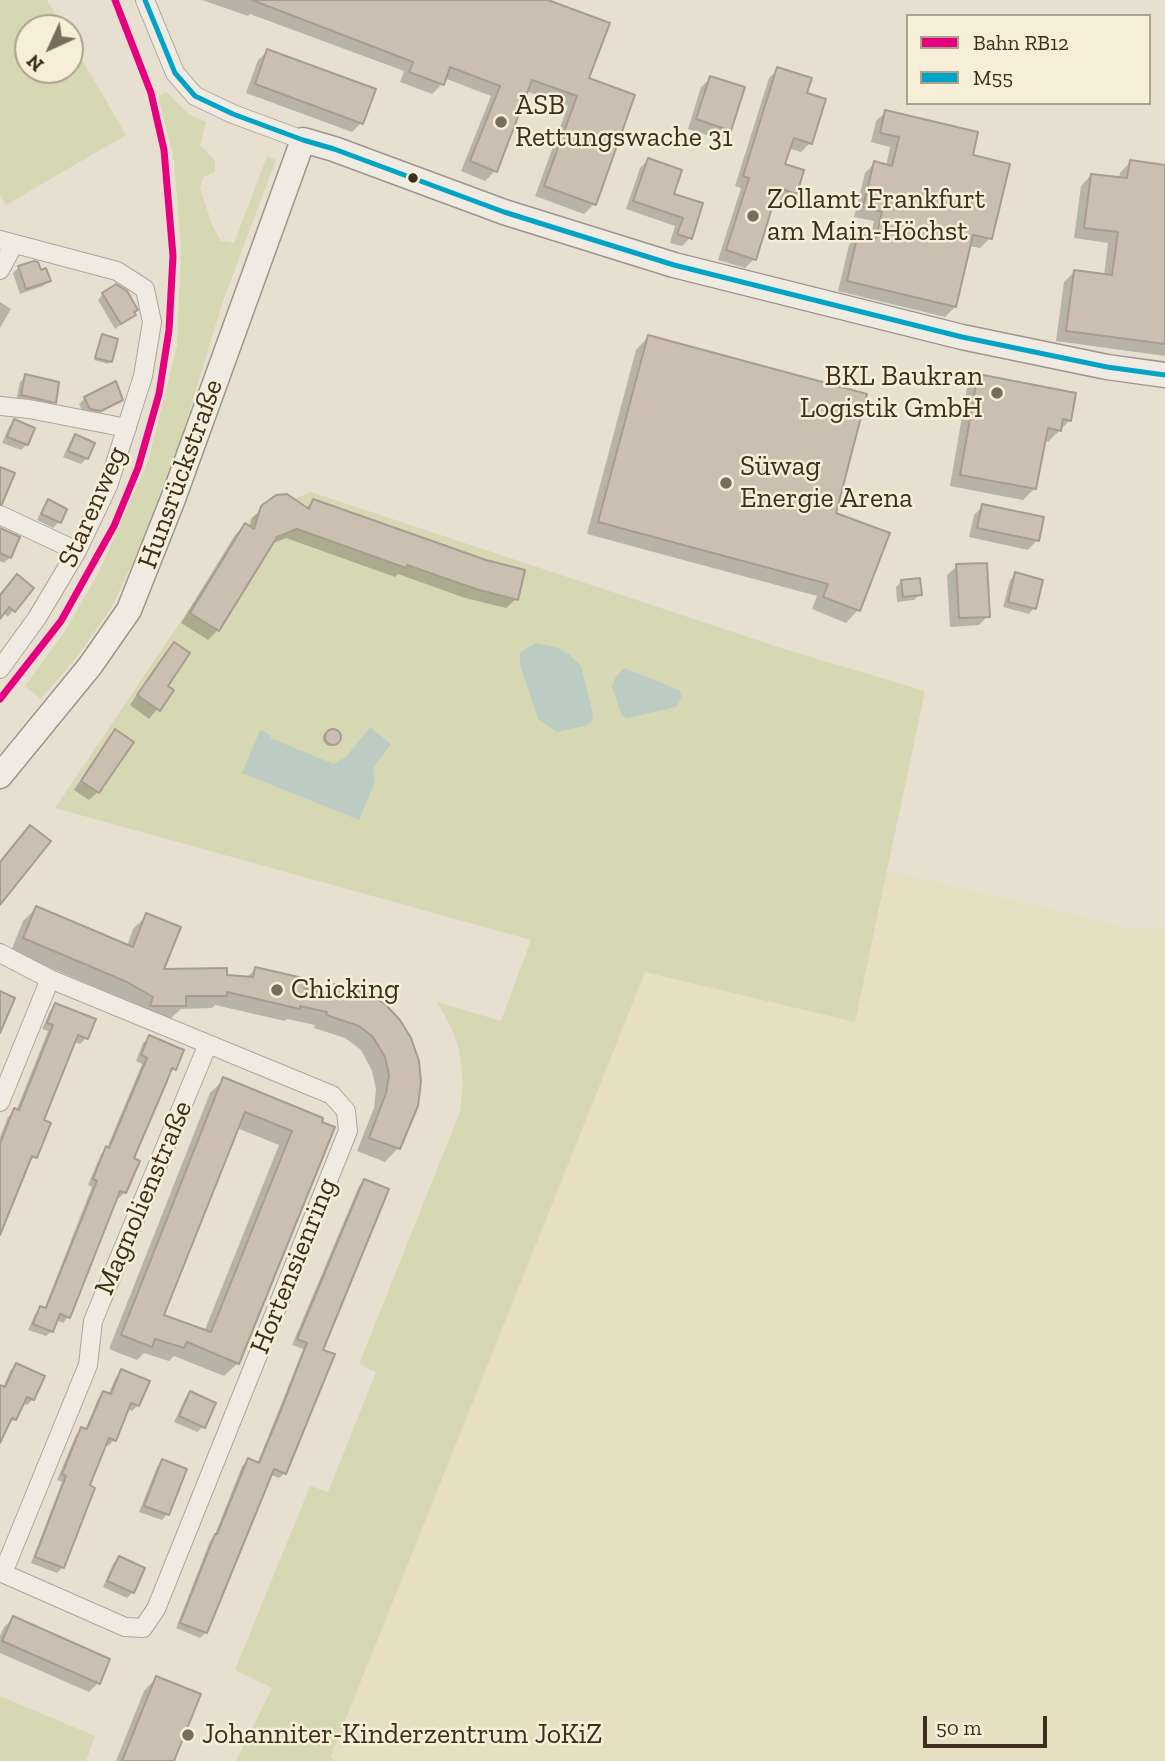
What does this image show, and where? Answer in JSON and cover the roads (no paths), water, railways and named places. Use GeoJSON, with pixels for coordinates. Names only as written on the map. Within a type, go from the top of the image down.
{"type":"FeatureCollection","features":[{"type":"Feature","properties":{"kind":"main road"},"geometry":{"type":"LineString","coordinates":[[303,140],[504,212],[674,265],[962,337],[1107,368],[1165,374]]}},
{"type":"Feature","properties":{"kind":"main road","name":"Hunsrückstraße"},"geometry":{"type":"LineString","coordinates":[[0,776],[90,666],[129,610],[173,499],[303,140]]}},
{"type":"Feature","properties":{"kind":"street"},"geometry":{"type":"LineString","coordinates":[[145,0],[175,73],[195,96],[233,114],[303,140]]}},
{"type":"Feature","properties":{"kind":"street"},"geometry":{"type":"LineString","coordinates":[[0,270],[7,242]]}},
{"type":"Feature","properties":{"kind":"street","name":"Starenweg"},"geometry":{"type":"LineString","coordinates":[[0,669],[37,618],[77,551],[108,485],[143,376],[152,322],[145,289],[117,271],[7,242]]}},
{"type":"Feature","properties":{"kind":"street"},"geometry":{"type":"LineString","coordinates":[[0,406],[127,428]]}},
{"type":"Feature","properties":{"kind":"street"},"geometry":{"type":"LineString","coordinates":[[0,516],[77,551]]}},
{"type":"Feature","properties":{"kind":"street","name":"Hortensienring"},"geometry":{"type":"LineString","coordinates":[[0,954],[50,979],[332,1095],[346,1111],[348,1131],[156,1609],[143,1628],[125,1627],[1,1572]]}},
{"type":"Feature","properties":{"kind":"street"},"geometry":{"type":"LineString","coordinates":[[0,1102],[50,979]]}},
{"type":"Feature","properties":{"kind":"street","name":"Magnolienstraße"},"geometry":{"type":"LineString","coordinates":[[1,1572],[88,1365],[93,1321],[208,1044]]}},
{"type":"Feature","properties":{"kind":"rail line","name":"RB12"},"geometry":{"type":"LineString","coordinates":[[0,699],[61,621],[114,526],[138,468],[159,394],[169,330],[173,256],[164,150],[151,93],[115,0]]}},
{"type":"Feature","properties":{"kind":"place","name":"ASB Rettungswache 31"},"geometry":{"type":"Point","coordinates":[501,122]}},
{"type":"Feature","properties":{"kind":"place","name":"Zollamt Frankfurt am Main-Höchst"},"geometry":{"type":"Point","coordinates":[753,216]}},
{"type":"Feature","properties":{"kind":"place","name":"BKL Baukran Logistik GmbH"},"geometry":{"type":"Point","coordinates":[997,393]}},
{"type":"Feature","properties":{"kind":"place","name":"Süwag Energie Arena"},"geometry":{"type":"Point","coordinates":[726,483]}},
{"type":"Feature","properties":{"kind":"place","name":"Chicking"},"geometry":{"type":"Point","coordinates":[277,990]}},
{"type":"Feature","properties":{"kind":"place","name":"Johanniter-Kinderzentrum JoKiZ"},"geometry":{"type":"Point","coordinates":[188,1735]}}]}
